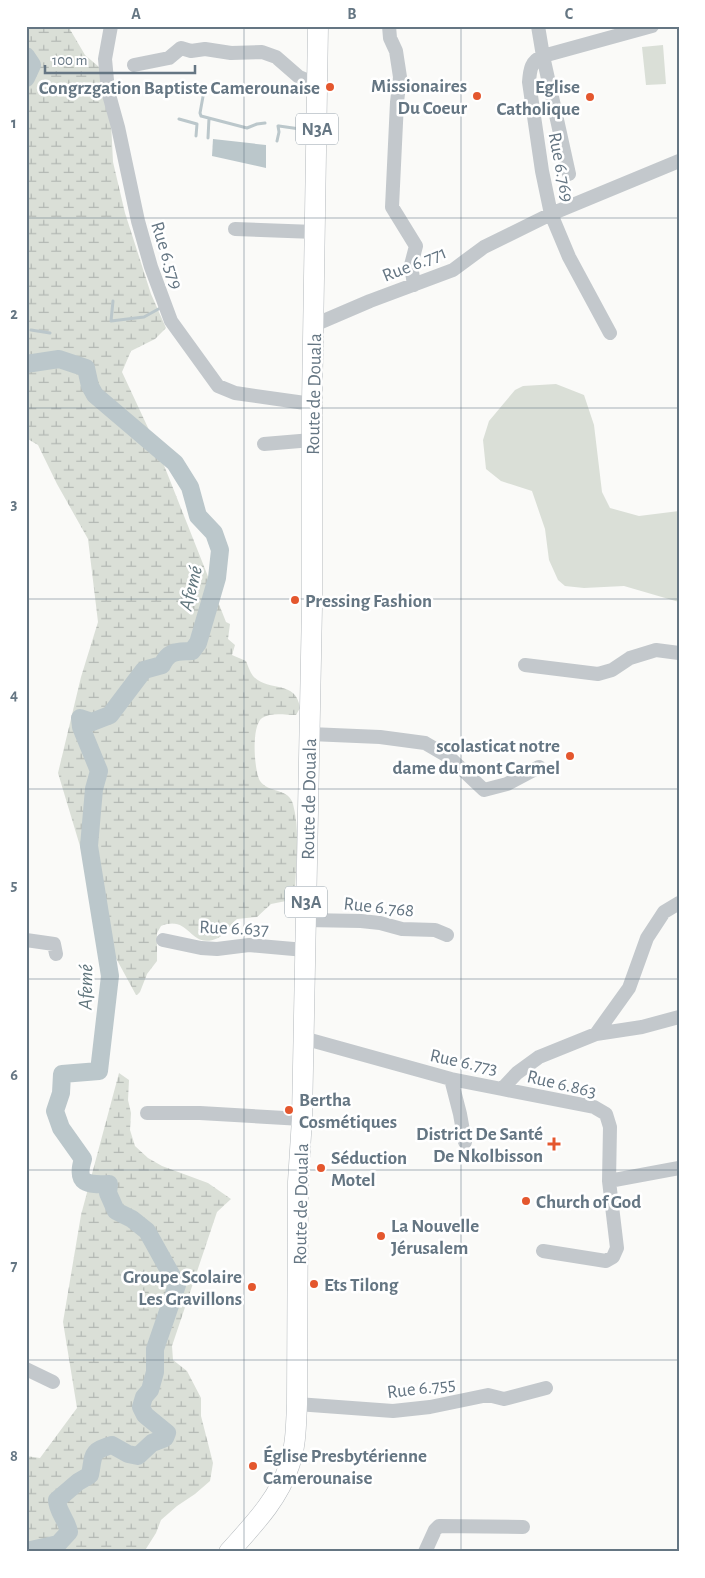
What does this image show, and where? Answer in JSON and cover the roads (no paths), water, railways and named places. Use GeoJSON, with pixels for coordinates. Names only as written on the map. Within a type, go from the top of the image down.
{"type":"FeatureCollection","features":[{"type":"Feature","properties":{"kind":"highway","name":"Route de Douala"},"geometry":{"type":"LineString","coordinates":[[229,1552],[263,1513],[281,1484],[291,1457],[298,1404],[298,1182],[302,1119],[310,734],[312,404],[318,26]]}},
{"type":"Feature","properties":{"kind":"street","name":"Rue 6.579"},"geometry":{"type":"LineString","coordinates":[[111,26],[105,59],[108,91],[143,239],[160,296],[171,321],[218,386],[235,393],[312,404]]}},
{"type":"Feature","properties":{"kind":"street"},"geometry":{"type":"LineString","coordinates":[[389,26],[390,38],[396,52],[400,77],[392,207],[416,246],[411,265],[414,285]]}},
{"type":"Feature","properties":{"kind":"street"},"geometry":{"type":"LineString","coordinates":[[538,26],[568,174]]}},
{"type":"Feature","properties":{"kind":"street"},"geometry":{"type":"LineString","coordinates":[[543,56],[652,26]]}},
{"type":"Feature","properties":{"kind":"street"},"geometry":{"type":"LineString","coordinates":[[134,65],[169,58],[181,48],[191,51],[205,49],[231,53],[262,52],[276,57],[299,77],[318,85]]}},
{"type":"Feature","properties":{"kind":"street","name":"Rue 6.769"},"geometry":{"type":"LineString","coordinates":[[543,56],[536,59],[530,67],[529,82],[542,171],[551,214],[679,161]]}},
{"type":"Feature","properties":{"kind":"street"},"geometry":{"type":"LineString","coordinates":[[551,214],[569,257],[610,333]]}},
{"type":"Feature","properties":{"kind":"street","name":"Rue 6.771"},"geometry":{"type":"LineString","coordinates":[[314,326],[454,270],[484,247],[551,214]]}},
{"type":"Feature","properties":{"kind":"street"},"geometry":{"type":"LineString","coordinates":[[235,229],[315,232]]}},
{"type":"Feature","properties":{"kind":"street"},"geometry":{"type":"LineString","coordinates":[[264,444],[312,440]]}},
{"type":"Feature","properties":{"kind":"street"},"geometry":{"type":"LineString","coordinates":[[525,665],[598,674],[612,670],[630,658],[656,650],[679,653]]}},
{"type":"Feature","properties":{"kind":"street"},"geometry":{"type":"LineString","coordinates":[[310,734],[380,737],[425,743],[449,757],[484,790],[507,784],[538,767]]}},
{"type":"Feature","properties":{"kind":"street"},"geometry":{"type":"LineString","coordinates":[[596,1034],[629,988],[647,938],[664,912],[679,903]]}},
{"type":"Feature","properties":{"kind":"street","name":"Rue 6.768"},"geometry":{"type":"LineString","coordinates":[[306,920],[380,923],[402,929],[435,930],[446,935]]}},
{"type":"Feature","properties":{"kind":"street"},"geometry":{"type":"LineString","coordinates":[[26,940],[54,944],[56,954]]}},
{"type":"Feature","properties":{"kind":"street","name":"Rue 6.637"},"geometry":{"type":"LineString","coordinates":[[163,940],[201,948],[216,949],[249,944],[305,950]]}},
{"type":"Feature","properties":{"kind":"street","name":"Rue 6.773"},"geometry":{"type":"LineString","coordinates":[[303,1038],[451,1079],[502,1089],[517,1072],[538,1057],[596,1034],[679,1017]]}},
{"type":"Feature","properties":{"kind":"street"},"geometry":{"type":"LineString","coordinates":[[451,1079],[465,1142]]}},
{"type":"Feature","properties":{"kind":"street","name":"Rue 6.863"},"geometry":{"type":"LineString","coordinates":[[502,1089],[594,1107],[606,1114],[610,1127],[608,1181],[617,1248],[614,1257],[606,1261],[543,1251]]}},
{"type":"Feature","properties":{"kind":"street"},"geometry":{"type":"LineString","coordinates":[[147,1113],[200,1113],[302,1119]]}},
{"type":"Feature","properties":{"kind":"street"},"geometry":{"type":"LineString","coordinates":[[608,1181],[679,1168]]}},
{"type":"Feature","properties":{"kind":"street"},"geometry":{"type":"LineString","coordinates":[[26,1369],[54,1382]]}},
{"type":"Feature","properties":{"kind":"street","name":"Rue 6.755"},"geometry":{"type":"LineString","coordinates":[[298,1404],[393,1411],[430,1407],[488,1395],[504,1399],[546,1388]]}},
{"type":"Feature","properties":{"kind":"street"},"geometry":{"type":"LineString","coordinates":[[426,1552],[435,1530],[439,1526],[523,1527]]}},
{"type":"Feature","properties":{"kind":"waterway","name":"Afemé"},"geometry":{"type":"LineString","coordinates":[[26,56],[32,65],[26,78]]}},
{"type":"Feature","properties":{"kind":"waterway"},"geometry":{"type":"LineString","coordinates":[[204,91],[201,116],[247,128],[265,123]]}},
{"type":"Feature","properties":{"kind":"waterway"},"geometry":{"type":"LineString","coordinates":[[208,138],[209,118]]}},
{"type":"Feature","properties":{"kind":"waterway"},"geometry":{"type":"LineString","coordinates":[[179,119],[197,124],[196,136]]}},
{"type":"Feature","properties":{"kind":"waterway"},"geometry":{"type":"LineString","coordinates":[[277,141],[278,126]]}},
{"type":"Feature","properties":{"kind":"waterway"},"geometry":{"type":"LineString","coordinates":[[279,126],[300,129]]}},
{"type":"Feature","properties":{"kind":"waterway"},"geometry":{"type":"LineString","coordinates":[[113,301],[111,321],[144,317],[162,307]]}},
{"type":"Feature","properties":{"kind":"waterway"},"geometry":{"type":"LineString","coordinates":[[31,330],[50,333]]}},
{"type":"Feature","properties":{"kind":"waterway","name":"Afemé"},"geometry":{"type":"LineString","coordinates":[[26,364],[59,359],[86,368],[90,386],[95,395],[175,463],[190,487],[198,516],[214,533],[220,550],[217,578],[198,643],[192,651],[171,654],[162,665],[144,670],[110,715],[92,722],[80,718],[81,727],[99,771],[94,789],[89,846],[110,976],[99,1071],[62,1074],[61,1093],[55,1111],[61,1128],[83,1159],[81,1167],[82,1178],[89,1183],[109,1184],[108,1193],[116,1211],[132,1219],[147,1231],[177,1285],[155,1349],[155,1372],[150,1390],[144,1397],[141,1407],[145,1415],[167,1433],[165,1438],[152,1443],[138,1456],[128,1454],[112,1445],[96,1452],[90,1475],[78,1482],[57,1500],[69,1532],[58,1544],[26,1551]]}},
{"type":"Feature","properties":{"kind":"place","name":"Congrzgation Baptiste Camerounaise"},"geometry":{"type":"Point","coordinates":[330,87]}},
{"type":"Feature","properties":{"kind":"place","name":"Missionaires Du Coeur"},"geometry":{"type":"Point","coordinates":[477,96]}},
{"type":"Feature","properties":{"kind":"place","name":"Eglise Catholique"},"geometry":{"type":"Point","coordinates":[590,97]}},
{"type":"Feature","properties":{"kind":"place","name":"Pressing Fashion"},"geometry":{"type":"Point","coordinates":[295,600]}},
{"type":"Feature","properties":{"kind":"place","name":"scolasticat notre dame du mont Carmel"},"geometry":{"type":"Point","coordinates":[570,756]}},
{"type":"Feature","properties":{"kind":"place","name":"Bertha Cosmétiques"},"geometry":{"type":"Point","coordinates":[289,1110]}},
{"type":"Feature","properties":{"kind":"place","name":"District De Santé De Nkolbisson"},"geometry":{"type":"Point","coordinates":[554,1144]}},
{"type":"Feature","properties":{"kind":"place","name":"Séduction Motel"},"geometry":{"type":"Point","coordinates":[321,1168]}},
{"type":"Feature","properties":{"kind":"place","name":"Church of God"},"geometry":{"type":"Point","coordinates":[526,1201]}},
{"type":"Feature","properties":{"kind":"place","name":"La Nouvelle Jérusalem"},"geometry":{"type":"Point","coordinates":[381,1236]}},
{"type":"Feature","properties":{"kind":"place","name":"Ets Tilong"},"geometry":{"type":"Point","coordinates":[314,1284]}},
{"type":"Feature","properties":{"kind":"place","name":"Groupe Scolaire Les Gravillons"},"geometry":{"type":"Point","coordinates":[252,1287]}},
{"type":"Feature","properties":{"kind":"place","name":"Église Presbytérienne Camerounaise"},"geometry":{"type":"Point","coordinates":[253,1466]}}]}
